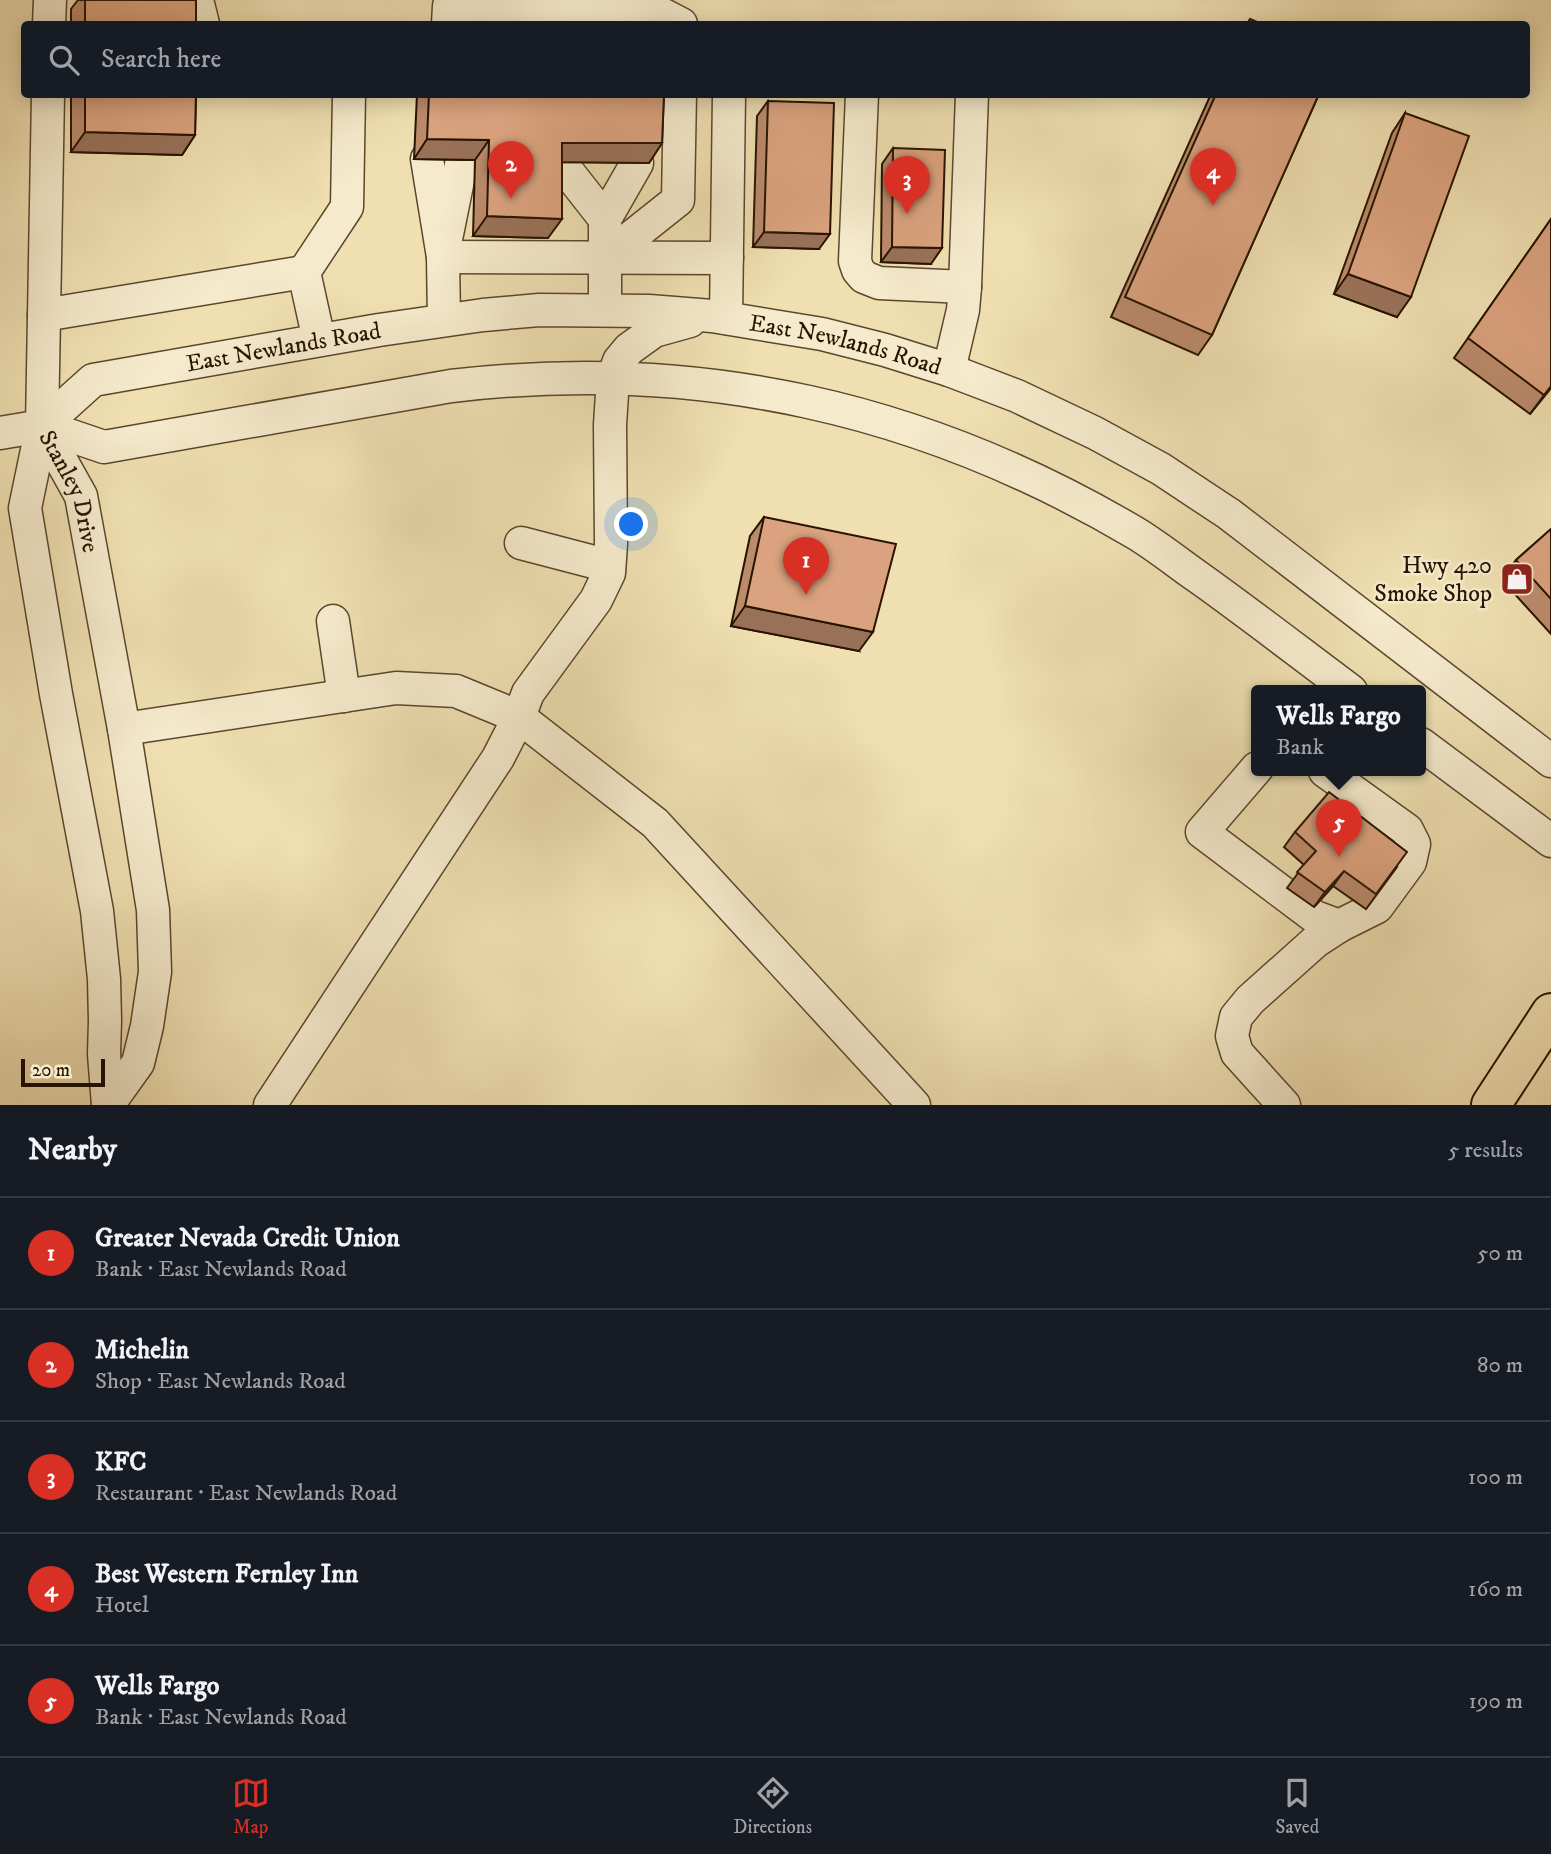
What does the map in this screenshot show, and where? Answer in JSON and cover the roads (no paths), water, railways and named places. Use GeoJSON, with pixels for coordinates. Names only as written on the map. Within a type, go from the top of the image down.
{"type":"FeatureCollection","features":[{"type":"Feature","properties":{"kind":"highway"},"geometry":{"type":"LineString","coordinates":[[1491,1105],[1551,1013]]}},
{"type":"Feature","properties":{"kind":"street"},"geometry":{"type":"LineString","coordinates":[[49,21],[50,0]]}},
{"type":"Feature","properties":{"kind":"street"},"geometry":{"type":"LineString","coordinates":[[197,0],[202,21]]}},
{"type":"Feature","properties":{"kind":"street"},"geometry":{"type":"LineString","coordinates":[[449,15],[597,17],[654,10],[675,21]]}},
{"type":"Feature","properties":{"kind":"street"},"geometry":{"type":"LineString","coordinates":[[42,426],[48,98]]}},
{"type":"Feature","properties":{"kind":"street"},"geometry":{"type":"LineString","coordinates":[[319,340],[304,272],[347,208],[349,98]]}},
{"type":"Feature","properties":{"kind":"street"},"geometry":{"type":"LineString","coordinates":[[606,258],[678,200],[680,98]]}},
{"type":"Feature","properties":{"kind":"street"},"geometry":{"type":"LineString","coordinates":[[270,1105],[498,758],[528,693],[596,600],[609,566],[610,425],[613,377],[619,361],[629,349],[654,331],[719,317],[727,258],[729,98]]}},
{"type":"Feature","properties":{"kind":"street"},"geometry":{"type":"LineString","coordinates":[[862,98],[855,261],[858,270],[864,277],[879,283],[965,287]]}},
{"type":"Feature","properties":{"kind":"street"},"geometry":{"type":"LineString","coordinates":[[948,370],[963,310],[972,98]]}},
{"type":"Feature","properties":{"kind":"street"},"geometry":{"type":"LineString","coordinates":[[426,159],[443,257],[444,320]]}},
{"type":"Feature","properties":{"kind":"street"},"geometry":{"type":"LineString","coordinates":[[443,257],[462,160]]}},
{"type":"Feature","properties":{"kind":"street"},"geometry":{"type":"LineString","coordinates":[[571,162],[605,219]]}},
{"type":"Feature","properties":{"kind":"street"},"geometry":{"type":"LineString","coordinates":[[605,310],[605,219],[628,163]]}},
{"type":"Feature","properties":{"kind":"street"},"geometry":{"type":"LineString","coordinates":[[443,257],[727,258]]}},
{"type":"Feature","properties":{"kind":"street"},"geometry":{"type":"LineString","coordinates":[[44,315],[304,272]]}},
{"type":"Feature","properties":{"kind":"street","name":"East Newlands Road"},"geometry":{"type":"LineString","coordinates":[[42,426],[93,380],[444,320],[539,310],[649,311],[719,317],[822,334],[886,350],[1017,396],[1085,428],[1161,469],[1229,514],[1551,761]]}},
{"type":"Feature","properties":{"kind":"street"},"geometry":{"type":"LineString","coordinates":[[0,433],[42,426],[104,447],[451,386],[559,377],[665,380],[781,396],[839,408],[900,426],[960,447],[1021,473],[1139,536],[1217,591],[1333,685]]}},
{"type":"Feature","properties":{"kind":"street","name":"Stanley Drive"},"geometry":{"type":"LineString","coordinates":[[42,426],[81,496],[124,729],[153,910],[155,972],[147,1026],[138,1063],[109,1105]]}},
{"type":"Feature","properties":{"kind":"street","name":"Stanley Drive"},"geometry":{"type":"LineString","coordinates":[[42,426],[25,508],[56,694],[99,923],[106,1021],[104,1054],[109,1105]]}},
{"type":"Feature","properties":{"kind":"street"},"geometry":{"type":"LineString","coordinates":[[521,543],[609,566]]}},
{"type":"Feature","properties":{"kind":"street"},"geometry":{"type":"LineString","coordinates":[[333,621],[344,696]]}},
{"type":"Feature","properties":{"kind":"street"},"geometry":{"type":"LineString","coordinates":[[124,729],[396,688],[456,691],[519,717],[655,824],[915,1105]]}},
{"type":"Feature","properties":{"kind":"street"},"geometry":{"type":"LineString","coordinates":[[1426,748],[1551,841]]}},
{"type":"Feature","properties":{"kind":"street"},"geometry":{"type":"LineString","coordinates":[[1251,775],[1202,832],[1315,917],[1339,926]]}},
{"type":"Feature","properties":{"kind":"street"},"geometry":{"type":"LineString","coordinates":[[1283,1105],[1237,1053],[1232,1036],[1237,1017],[1250,1000],[1316,941],[1377,907],[1410,862],[1414,844],[1407,830],[1332,776]]}},
{"type":"Feature","properties":{"kind":"place","name":"Michelin"},"geometry":{"type":"Point","coordinates":[511,199]}},
{"type":"Feature","properties":{"kind":"place","name":"Best Western Fernley Inn"},"geometry":{"type":"Point","coordinates":[1213,206]}},
{"type":"Feature","properties":{"kind":"place","name":"KFC"},"geometry":{"type":"Point","coordinates":[907,214]}},
{"type":"Feature","properties":{"kind":"place","name":"Hwy 420 Smoke Shop"},"geometry":{"type":"Point","coordinates":[1517,579]}},
{"type":"Feature","properties":{"kind":"place","name":"Greater Nevada Credit Union"},"geometry":{"type":"Point","coordinates":[806,595]}},
{"type":"Feature","properties":{"kind":"place","name":"Wells Fargo"},"geometry":{"type":"Point","coordinates":[1339,857]}}]}
